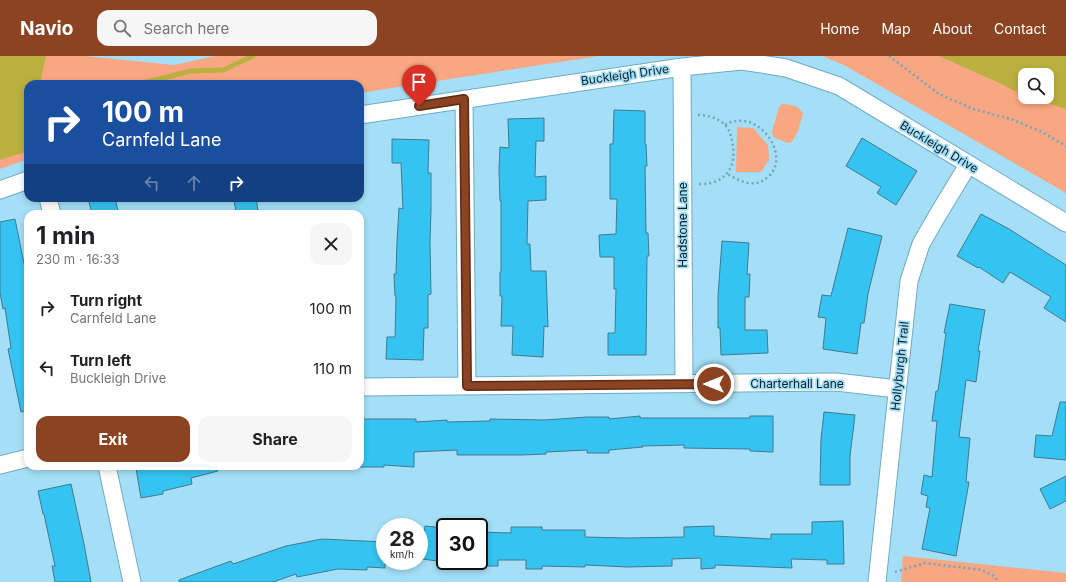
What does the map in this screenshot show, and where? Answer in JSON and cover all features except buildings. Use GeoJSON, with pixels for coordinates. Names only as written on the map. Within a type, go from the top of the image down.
{"type":"FeatureCollection","features":[{"type":"Feature","properties":{"kind":"street","name":"Buckleigh Drive"},"geometry":{"type":"LineString","coordinates":[[364,114],[682,67],[742,61],[786,68],[839,86],[1066,223]]}},
{"type":"Feature","properties":{"kind":"street","name":"Hadstone Lane"},"geometry":{"type":"LineString","coordinates":[[682,67],[684,384]]}},
{"type":"Feature","properties":{"kind":"street"},"geometry":{"type":"LineString","coordinates":[[464,99],[467,386]]}},
{"type":"Feature","properties":{"kind":"street","name":"Hollyburgh Trail"},"geometry":{"type":"LineString","coordinates":[[876,582],[909,281],[921,244],[968,165]]}},
{"type":"Feature","properties":{"kind":"street"},"geometry":{"type":"LineString","coordinates":[[0,190],[24,181]]}},
{"type":"Feature","properties":{"kind":"street","name":"Charterhall Lane"},"geometry":{"type":"LineString","coordinates":[[364,387],[836,382],[898,389]]}},
{"type":"Feature","properties":{"kind":"street"},"geometry":{"type":"LineString","coordinates":[[0,465],[24,459]]}},
{"type":"Feature","properties":{"kind":"street"},"geometry":{"type":"LineString","coordinates":[[108,470],[132,582]]}},
{"type":"Feature","properties":{"kind":"path"},"geometry":{"type":"LineString","coordinates":[[889,56],[939,94],[973,109],[1024,124],[1042,132],[1066,146]]}},
{"type":"Feature","properties":{"kind":"path"},"geometry":{"type":"LineString","coordinates":[[696,114],[717,119],[725,124],[731,136],[734,147],[731,166],[727,174],[714,183],[696,184]]}},
{"type":"Feature","properties":{"kind":"path"},"geometry":{"type":"LineString","coordinates":[[725,124],[737,120],[743,120],[755,124],[764,130],[773,143],[776,155],[775,164],[771,174],[756,184],[746,182],[727,174]]}},
{"type":"Feature","properties":{"kind":"path"},"geometry":{"type":"LineString","coordinates":[[895,572],[925,563],[982,570],[994,576],[999,582]]}},
{"type":"Feature","properties":{"kind":"shaded area"},"geometry":{"type":"Polygon","coordinates":[[[0,56],[85,56],[174,65],[215,56],[599,56],[364,92],[364,80],[24,80],[24,160],[0,169],[0,56]]]}},
{"type":"Feature","properties":{"kind":"shaded area"},"geometry":{"type":"Polygon","coordinates":[[[0,56],[46,56],[41,80],[24,80],[24,152],[0,160],[0,56]]]}},
{"type":"Feature","properties":{"kind":"shaded area"},"geometry":{"type":"Polygon","coordinates":[[[822,56],[1066,56],[1066,193],[844,65],[822,56]]]}},
{"type":"Feature","properties":{"kind":"shaded area"},"geometry":{"type":"Polygon","coordinates":[[[939,56],[1066,56],[1066,109],[1051,104],[1054,104],[1054,68],[1018,68],[1018,92],[939,56]]]}},
{"type":"Feature","properties":{"kind":"shaded area"},"geometry":{"type":"Polygon","coordinates":[[[782,104],[794,106],[800,109],[803,114],[798,131],[792,142],[788,143],[773,137],[772,132],[779,107],[782,104]]]}},
{"type":"Feature","properties":{"kind":"shaded area"},"geometry":{"type":"Polygon","coordinates":[[[737,127],[753,128],[768,145],[769,160],[761,172],[736,172],[737,127]]]}},
{"type":"Feature","properties":{"kind":"shaded area"},"geometry":{"type":"Polygon","coordinates":[[[903,556],[1066,573],[1066,582],[901,582],[903,556]]]}},
{"type":"Feature","properties":{"kind":"waterway"},"geometry":{"type":"LineString","coordinates":[[155,80],[191,71],[223,70],[253,56]]}},
{"type":"Feature","properties":{"kind":"route"},"geometry":{"type":"LineString","coordinates":[[419,106],[464,99],[467,386],[714,384]]}}]}
